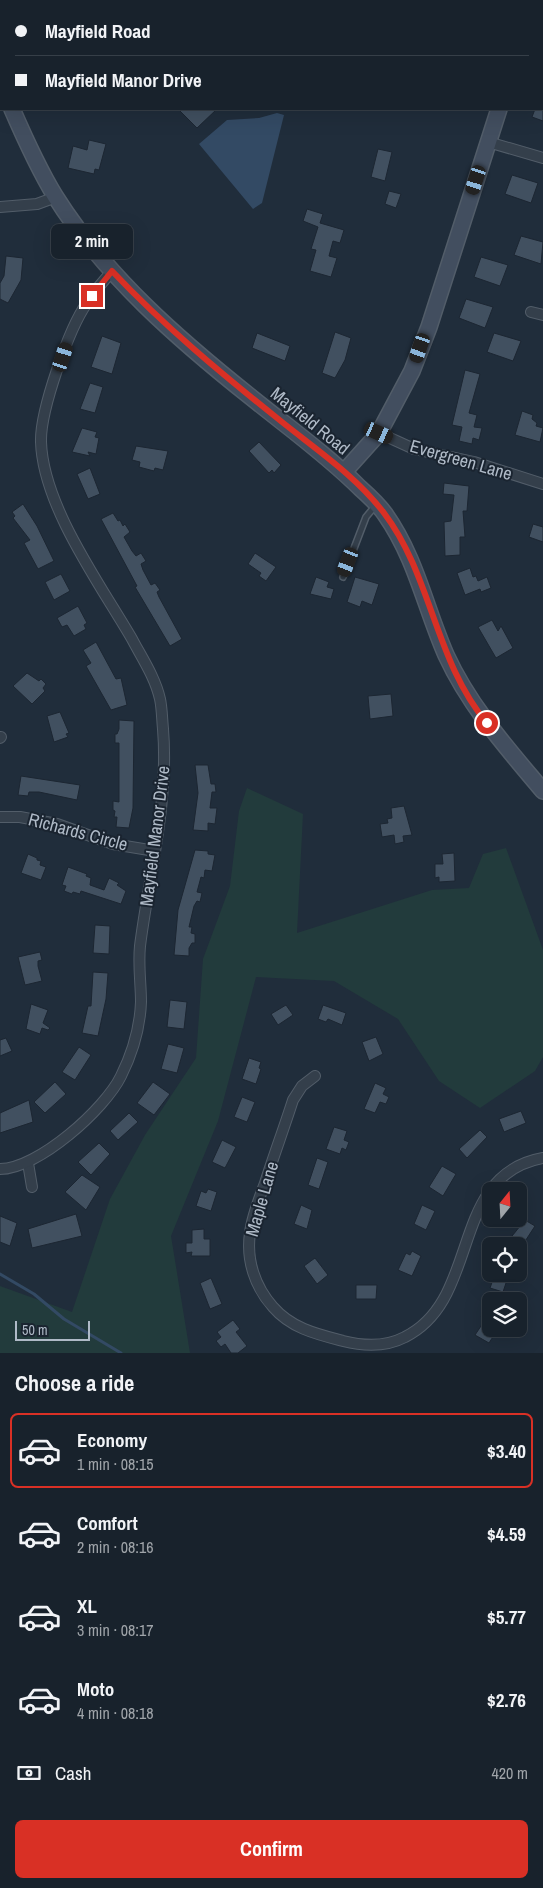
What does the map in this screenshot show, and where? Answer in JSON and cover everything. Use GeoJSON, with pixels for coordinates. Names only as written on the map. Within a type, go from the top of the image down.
{"type":"FeatureCollection","features":[{"type":"Feature","properties":{"kind":"street","name":"Mayfield Road"},"geometry":{"type":"LineString","coordinates":[[12,110],[33,156],[56,197],[112,271],[133,293],[208,361],[344,472],[385,514],[415,568],[445,653],[463,688],[479,714],[543,791]]}},
{"type":"Feature","properties":{"kind":"street"},"geometry":{"type":"LineString","coordinates":[[344,472],[379,433],[412,371],[499,110]]}},
{"type":"Feature","properties":{"kind":"street"},"geometry":{"type":"LineString","coordinates":[[488,142],[543,158]]}},
{"type":"Feature","properties":{"kind":"street"},"geometry":{"type":"LineString","coordinates":[[0,207],[37,204],[56,197]]}},
{"type":"Feature","properties":{"kind":"street","name":"Mayfield Manor Drive"},"geometry":{"type":"LineString","coordinates":[[0,1169],[28,1163],[58,1145],[93,1112],[120,1078],[134,1043],[141,1005],[140,950],[163,789],[164,743],[160,699],[150,670],[69,530],[49,490],[41,441],[47,406],[68,341],[86,304],[112,271]]}},
{"type":"Feature","properties":{"kind":"street"},"geometry":{"type":"LineString","coordinates":[[531,312],[543,315]]}},
{"type":"Feature","properties":{"kind":"street","name":"Evergreen Lane"},"geometry":{"type":"LineString","coordinates":[[379,433],[414,449],[474,462],[543,484]]}},
{"type":"Feature","properties":{"kind":"street","name":"Richards Circle"},"geometry":{"type":"LineString","coordinates":[[0,817],[20,817],[57,824],[113,844],[155,851]]}},
{"type":"Feature","properties":{"kind":"street","name":"Maple Lane"},"geometry":{"type":"LineString","coordinates":[[315,1076],[302,1086],[293,1100],[253,1218],[249,1245],[254,1275],[267,1301],[288,1321],[314,1334],[352,1344],[375,1345],[401,1339],[424,1326],[437,1312],[448,1295],[476,1214],[485,1196],[506,1174],[518,1166],[543,1158]]}},
{"type":"Feature","properties":{"kind":"street"},"geometry":{"type":"LineString","coordinates":[[28,1163],[32,1187]]}},
{"type":"Feature","properties":{"kind":"lane"},"geometry":{"type":"LineString","coordinates":[[342,577],[366,517],[377,504]]}},
{"type":"Feature","properties":{"kind":"green space"},"geometry":{"type":"Polygon","coordinates":[[[247,788],[303,814],[297,933],[432,890],[469,888],[483,854],[506,848],[543,950],[543,1057],[535,1071],[480,1108],[439,1081],[398,1019],[334,981],[256,977],[218,1121],[171,1236],[190,1353],[0,1353],[0,1286],[72,1312],[110,1199],[145,1135],[196,1058],[203,959],[230,886],[239,811],[247,788]]]}},
{"type":"Feature","properties":{"kind":"water"},"geometry":{"type":"Polygon","coordinates":[[[277,113],[284,115],[262,203],[253,209],[199,144],[227,120],[259,118],[277,113]]]}},
{"type":"Feature","properties":{"kind":"building"},"geometry":{"type":"Polygon","coordinates":[[[179,110],[216,110],[197,128],[179,110]]]}},
{"type":"Feature","properties":{"kind":"building"},"geometry":{"type":"Polygon","coordinates":[[[535,110],[543,110],[543,121],[532,117],[535,110]]]}},
{"type":"Feature","properties":{"kind":"building"},"geometry":{"type":"Polygon","coordinates":[[[89,140],[106,144],[99,170],[95,169],[94,174],[68,168],[73,146],[87,150],[89,140]]]}},
{"type":"Feature","properties":{"kind":"building"},"geometry":{"type":"Polygon","coordinates":[[[378,149],[392,152],[385,181],[371,177],[378,149]]]}},
{"type":"Feature","properties":{"kind":"building"},"geometry":{"type":"Polygon","coordinates":[[[512,175],[538,183],[531,203],[505,194],[512,175]]]}},
{"type":"Feature","properties":{"kind":"building"},"geometry":{"type":"Polygon","coordinates":[[[389,191],[401,194],[396,208],[385,204],[389,191]]]}},
{"type":"Feature","properties":{"kind":"building"},"geometry":{"type":"Polygon","coordinates":[[[307,209],[323,214],[320,223],[344,230],[340,243],[333,241],[329,256],[337,258],[331,277],[310,271],[316,250],[311,249],[318,227],[303,221],[307,209]]]}},
{"type":"Feature","properties":{"kind":"building"},"geometry":{"type":"Polygon","coordinates":[[[521,236],[543,242],[541,264],[514,255],[521,236]]]}},
{"type":"Feature","properties":{"kind":"building"},"geometry":{"type":"Polygon","coordinates":[[[6,256],[23,258],[21,280],[8,303],[0,299],[0,283],[4,276],[6,256]]]}},
{"type":"Feature","properties":{"kind":"building"},"geometry":{"type":"Polygon","coordinates":[[[481,257],[508,265],[500,286],[474,277],[481,257]]]}},
{"type":"Feature","properties":{"kind":"building"},"geometry":{"type":"Polygon","coordinates":[[[466,299],[493,307],[485,328],[459,318],[466,299]]]}},
{"type":"Feature","properties":{"kind":"building"},"geometry":{"type":"Polygon","coordinates":[[[335,332],[351,338],[345,360],[335,378],[322,373],[335,332]]]}},
{"type":"Feature","properties":{"kind":"building"},"geometry":{"type":"Polygon","coordinates":[[[257,333],[290,346],[285,361],[252,348],[257,333]]]}},
{"type":"Feature","properties":{"kind":"building"},"geometry":{"type":"Polygon","coordinates":[[[494,333],[521,341],[513,361],[487,352],[494,333]]]}},
{"type":"Feature","properties":{"kind":"building"},"geometry":{"type":"Polygon","coordinates":[[[102,336],[121,343],[112,374],[91,367],[102,336]]]}},
{"type":"Feature","properties":{"kind":"building"},"geometry":{"type":"Polygon","coordinates":[[[465,370],[480,374],[469,413],[477,415],[474,427],[482,428],[479,440],[473,438],[472,444],[459,441],[462,427],[452,425],[465,370]]]}},
{"type":"Feature","properties":{"kind":"building"},"geometry":{"type":"Polygon","coordinates":[[[90,383],[103,387],[95,413],[80,409],[90,383]]]}},
{"type":"Feature","properties":{"kind":"building"},"geometry":{"type":"Polygon","coordinates":[[[522,411],[533,415],[532,419],[537,423],[536,426],[543,428],[540,442],[515,435],[522,411]]]}},
{"type":"Feature","properties":{"kind":"building"},"geometry":{"type":"Polygon","coordinates":[[[82,428],[97,432],[95,437],[99,438],[96,454],[88,452],[90,456],[72,452],[82,428]]]}},
{"type":"Feature","properties":{"kind":"building"},"geometry":{"type":"Polygon","coordinates":[[[259,442],[281,465],[274,473],[272,470],[269,473],[249,451],[259,442]]]}},
{"type":"Feature","properties":{"kind":"building"},"geometry":{"type":"Polygon","coordinates":[[[136,446],[168,451],[163,470],[155,468],[154,471],[139,467],[140,462],[132,460],[136,446]]]}},
{"type":"Feature","properties":{"kind":"building"},"geometry":{"type":"Polygon","coordinates":[[[90,468],[100,494],[88,499],[77,474],[90,468]]]}},
{"type":"Feature","properties":{"kind":"building"},"geometry":{"type":"Polygon","coordinates":[[[444,483],[469,486],[467,511],[463,511],[465,537],[460,537],[460,555],[445,556],[444,522],[451,521],[454,495],[443,494],[444,483]]]}},
{"type":"Feature","properties":{"kind":"building"},"geometry":{"type":"Polygon","coordinates":[[[23,504],[37,526],[54,561],[38,569],[24,543],[30,540],[13,518],[15,516],[12,512],[23,504]]]}},
{"type":"Feature","properties":{"kind":"building"},"geometry":{"type":"Polygon","coordinates":[[[113,513],[123,526],[125,524],[130,532],[124,537],[132,551],[136,556],[141,553],[146,561],[141,564],[143,570],[151,585],[155,583],[160,590],[157,592],[159,597],[182,639],[170,646],[135,587],[137,586],[101,519],[113,513]]]}},
{"type":"Feature","properties":{"kind":"building"},"geometry":{"type":"Polygon","coordinates":[[[533,524],[543,527],[543,542],[529,537],[533,524]]]}},
{"type":"Feature","properties":{"kind":"building"},"geometry":{"type":"Polygon","coordinates":[[[255,553],[276,567],[266,581],[259,576],[261,573],[248,564],[255,553]]]}},
{"type":"Feature","properties":{"kind":"building"},"geometry":{"type":"Polygon","coordinates":[[[470,568],[473,577],[476,576],[478,581],[487,577],[491,588],[481,592],[480,589],[465,595],[457,573],[470,568]]]}},
{"type":"Feature","properties":{"kind":"building"},"geometry":{"type":"Polygon","coordinates":[[[61,574],[70,591],[54,600],[45,582],[61,574]]]}},
{"type":"Feature","properties":{"kind":"building"},"geometry":{"type":"Polygon","coordinates":[[[316,577],[329,582],[327,587],[334,589],[331,599],[310,594],[316,577]]]}},
{"type":"Feature","properties":{"kind":"building"},"geometry":{"type":"Polygon","coordinates":[[[355,577],[379,584],[372,605],[362,601],[360,607],[347,602],[355,577]]]}},
{"type":"Feature","properties":{"kind":"building"},"geometry":{"type":"Polygon","coordinates":[[[78,606],[87,623],[84,625],[86,629],[74,636],[67,625],[62,627],[57,618],[78,606]]]}},
{"type":"Feature","properties":{"kind":"building"},"geometry":{"type":"Polygon","coordinates":[[[492,620],[498,631],[501,626],[513,648],[496,658],[478,627],[492,620]]]}},
{"type":"Feature","properties":{"kind":"building"},"geometry":{"type":"Polygon","coordinates":[[[96,642],[116,679],[121,678],[127,705],[111,710],[86,666],[91,663],[83,650],[96,642]]]}},
{"type":"Feature","properties":{"kind":"building"},"geometry":{"type":"Polygon","coordinates":[[[27,673],[39,681],[41,679],[46,684],[43,688],[45,691],[32,704],[13,686],[27,673]]]}},
{"type":"Feature","properties":{"kind":"building"},"geometry":{"type":"Polygon","coordinates":[[[391,694],[393,716],[370,719],[368,696],[391,694]]]}},
{"type":"Feature","properties":{"kind":"building"},"geometry":{"type":"Polygon","coordinates":[[[60,712],[69,733],[66,734],[68,737],[54,742],[47,716],[60,712]]]}},
{"type":"Feature","properties":{"kind":"building"},"geometry":{"type":"Polygon","coordinates":[[[119,720],[134,721],[133,808],[129,828],[116,827],[117,817],[114,817],[115,811],[113,810],[113,801],[119,802],[119,743],[115,743],[115,734],[117,734],[119,729],[119,720]]]}},
{"type":"Feature","properties":{"kind":"building"},"geometry":{"type":"Polygon","coordinates":[[[195,765],[208,765],[211,784],[215,784],[216,792],[212,792],[210,808],[217,808],[215,824],[208,823],[208,831],[193,830],[198,793],[195,765]]]}},
{"type":"Feature","properties":{"kind":"building"},"geometry":{"type":"Polygon","coordinates":[[[21,776],[80,785],[77,800],[39,792],[29,792],[28,796],[18,795],[21,776]]]}},
{"type":"Feature","properties":{"kind":"building"},"geometry":{"type":"Polygon","coordinates":[[[404,806],[412,835],[403,836],[404,842],[395,844],[394,835],[382,837],[380,824],[388,823],[387,819],[392,818],[391,808],[404,806]]]}},
{"type":"Feature","properties":{"kind":"building"},"geometry":{"type":"Polygon","coordinates":[[[195,850],[208,851],[208,854],[215,855],[212,871],[205,870],[204,878],[201,877],[197,892],[202,893],[200,902],[197,901],[194,906],[189,927],[192,927],[191,933],[195,934],[195,943],[192,943],[189,948],[189,956],[174,955],[178,910],[195,850]]]}},
{"type":"Feature","properties":{"kind":"building"},"geometry":{"type":"Polygon","coordinates":[[[454,853],[455,881],[439,882],[439,877],[435,878],[435,864],[443,864],[442,854],[454,853]]]}},
{"type":"Feature","properties":{"kind":"building"},"geometry":{"type":"Polygon","coordinates":[[[28,854],[37,858],[37,860],[41,861],[40,865],[46,867],[41,880],[21,873],[28,854]]]}},
{"type":"Feature","properties":{"kind":"building"},"geometry":{"type":"Polygon","coordinates":[[[68,867],[87,874],[86,876],[91,878],[90,885],[104,890],[109,878],[119,883],[117,885],[126,891],[121,904],[81,891],[80,894],[73,892],[72,894],[64,891],[66,886],[62,885],[68,867]]]}},
{"type":"Feature","properties":{"kind":"building"},"geometry":{"type":"Polygon","coordinates":[[[95,925],[110,926],[109,954],[93,953],[95,925]]]}},
{"type":"Feature","properties":{"kind":"building"},"geometry":{"type":"Polygon","coordinates":[[[40,952],[42,960],[38,961],[38,966],[42,981],[25,985],[18,957],[40,952]]]}},
{"type":"Feature","properties":{"kind":"building"},"geometry":{"type":"Polygon","coordinates":[[[93,972],[108,973],[106,999],[98,1036],[82,1033],[88,1006],[91,1006],[93,972]]]}},
{"type":"Feature","properties":{"kind":"building"},"geometry":{"type":"Polygon","coordinates":[[[170,1000],[187,1002],[184,1029],[167,1027],[170,1000]]]}},
{"type":"Feature","properties":{"kind":"building"},"geometry":{"type":"Polygon","coordinates":[[[31,1004],[48,1010],[43,1023],[50,1028],[48,1030],[42,1028],[40,1034],[26,1029],[31,1004]]]}},
{"type":"Feature","properties":{"kind":"building"},"geometry":{"type":"Polygon","coordinates":[[[286,1005],[293,1015],[278,1025],[271,1014],[286,1005]]]}},
{"type":"Feature","properties":{"kind":"building"},"geometry":{"type":"Polygon","coordinates":[[[323,1005],[346,1013],[342,1025],[328,1019],[326,1022],[318,1019],[323,1005]]]}},
{"type":"Feature","properties":{"kind":"building"},"geometry":{"type":"Polygon","coordinates":[[[376,1037],[383,1054],[369,1061],[362,1042],[376,1037]]]}},
{"type":"Feature","properties":{"kind":"building"},"geometry":{"type":"Polygon","coordinates":[[[6,1038],[12,1051],[0,1056],[0,1040],[6,1038]]]}},
{"type":"Feature","properties":{"kind":"building"},"geometry":{"type":"Polygon","coordinates":[[[168,1044],[184,1048],[177,1073],[161,1069],[168,1044]]]}},
{"type":"Feature","properties":{"kind":"building"},"geometry":{"type":"Polygon","coordinates":[[[79,1047],[91,1055],[75,1080],[62,1072],[79,1047]]]}},
{"type":"Feature","properties":{"kind":"building"},"geometry":{"type":"Polygon","coordinates":[[[249,1058],[261,1062],[259,1068],[261,1069],[256,1084],[242,1079],[249,1058]]]}},
{"type":"Feature","properties":{"kind":"building"},"geometry":{"type":"Polygon","coordinates":[[[55,1082],[66,1094],[45,1113],[34,1102],[55,1082]]]}},
{"type":"Feature","properties":{"kind":"building"},"geometry":{"type":"Polygon","coordinates":[[[153,1082],[170,1094],[154,1115],[137,1103],[153,1082]]]}},
{"type":"Feature","properties":{"kind":"building"},"geometry":{"type":"Polygon","coordinates":[[[375,1083],[386,1088],[383,1094],[389,1097],[386,1104],[380,1102],[375,1113],[364,1109],[375,1083]]]}},
{"type":"Feature","properties":{"kind":"building"},"geometry":{"type":"Polygon","coordinates":[[[242,1097],[255,1102],[247,1122],[234,1117],[242,1097]]]}},
{"type":"Feature","properties":{"kind":"building"},"geometry":{"type":"Polygon","coordinates":[[[29,1100],[33,1122],[0,1133],[0,1113],[29,1100]]]}},
{"type":"Feature","properties":{"kind":"building"},"geometry":{"type":"Polygon","coordinates":[[[521,1111],[526,1123],[504,1132],[499,1119],[521,1111]]]}},
{"type":"Feature","properties":{"kind":"building"},"geometry":{"type":"Polygon","coordinates":[[[129,1113],[138,1122],[118,1140],[110,1131],[129,1113]]]}},
{"type":"Feature","properties":{"kind":"building"},"geometry":{"type":"Polygon","coordinates":[[[334,1127],[347,1131],[344,1140],[349,1142],[346,1150],[342,1148],[340,1154],[326,1149],[334,1127]]]}},
{"type":"Feature","properties":{"kind":"building"},"geometry":{"type":"Polygon","coordinates":[[[480,1130],[487,1137],[467,1158],[459,1149],[480,1130]]]}},
{"type":"Feature","properties":{"kind":"building"},"geometry":{"type":"Polygon","coordinates":[[[222,1140],[236,1147],[225,1168],[212,1162],[222,1140]]]}},
{"type":"Feature","properties":{"kind":"building"},"geometry":{"type":"Polygon","coordinates":[[[99,1143],[110,1154],[91,1175],[78,1162],[99,1143]]]}},
{"type":"Feature","properties":{"kind":"building"},"geometry":{"type":"Polygon","coordinates":[[[317,1158],[328,1162],[319,1189],[308,1185],[317,1158]]]}},
{"type":"Feature","properties":{"kind":"building"},"geometry":{"type":"Polygon","coordinates":[[[442,1166],[456,1174],[443,1196],[429,1187],[442,1166]]]}},
{"type":"Feature","properties":{"kind":"building"},"geometry":{"type":"Polygon","coordinates":[[[82,1175],[100,1187],[86,1210],[65,1192],[82,1175]]]}},
{"type":"Feature","properties":{"kind":"building"},"geometry":{"type":"Polygon","coordinates":[[[208,1189],[217,1192],[211,1211],[196,1206],[201,1191],[206,1193],[208,1189]]]}},
{"type":"Feature","properties":{"kind":"building"},"geometry":{"type":"Polygon","coordinates":[[[301,1205],[312,1210],[307,1229],[294,1224],[301,1205]]]}},
{"type":"Feature","properties":{"kind":"building"},"geometry":{"type":"Polygon","coordinates":[[[422,1205],[435,1211],[426,1230],[414,1224],[422,1205]]]}},
{"type":"Feature","properties":{"kind":"building"},"geometry":{"type":"Polygon","coordinates":[[[76,1214],[82,1236],[32,1248],[28,1229],[76,1214]]]}},
{"type":"Feature","properties":{"kind":"building"},"geometry":{"type":"Polygon","coordinates":[[[0,1216],[17,1223],[10,1246],[0,1242],[0,1216]]]}},
{"type":"Feature","properties":{"kind":"building"},"geometry":{"type":"Polygon","coordinates":[[[528,1222],[535,1226],[527,1238],[511,1237],[519,1228],[528,1228],[528,1222]]]}},
{"type":"Feature","properties":{"kind":"building"},"geometry":{"type":"Polygon","coordinates":[[[204,1229],[204,1239],[210,1239],[210,1256],[191,1256],[192,1252],[186,1253],[186,1243],[192,1243],[192,1230],[204,1229]]]}},
{"type":"Feature","properties":{"kind":"building"},"geometry":{"type":"Polygon","coordinates":[[[412,1251],[421,1256],[412,1276],[398,1270],[406,1253],[410,1255],[412,1251]]]}},
{"type":"Feature","properties":{"kind":"building"},"geometry":{"type":"Polygon","coordinates":[[[315,1258],[328,1275],[317,1284],[304,1266],[315,1258]]]}},
{"type":"Feature","properties":{"kind":"building"},"geometry":{"type":"Polygon","coordinates":[[[211,1278],[222,1304],[210,1309],[200,1283],[211,1278]]]}},
{"type":"Feature","properties":{"kind":"building"},"geometry":{"type":"Polygon","coordinates":[[[492,1282],[506,1282],[503,1292],[490,1288],[492,1282]]]}},
{"type":"Feature","properties":{"kind":"building"},"geometry":{"type":"Polygon","coordinates":[[[356,1285],[377,1285],[376,1299],[356,1299],[356,1285]]]}},
{"type":"Feature","properties":{"kind":"building"},"geometry":{"type":"Polygon","coordinates":[[[233,1320],[240,1329],[236,1332],[247,1346],[238,1353],[231,1353],[225,1344],[221,1347],[216,1341],[221,1337],[217,1332],[233,1320]]]}},
{"type":"Feature","properties":{"kind":"building"},"geometry":{"type":"Polygon","coordinates":[[[482,1324],[482,1337],[493,1337],[489,1343],[475,1335],[482,1324]]]}},
{"type":"Feature","properties":{"kind":"waterway"},"geometry":{"type":"LineString","coordinates":[[0,1274],[34,1294],[64,1319],[121,1353]]}},
{"type":"Feature","properties":{"kind":"route"},"geometry":{"type":"LineString","coordinates":[[92,296],[112,271],[133,293],[247,395],[344,472],[377,504],[385,514],[415,568],[445,653],[463,688],[479,714],[487,723]]}}]}
